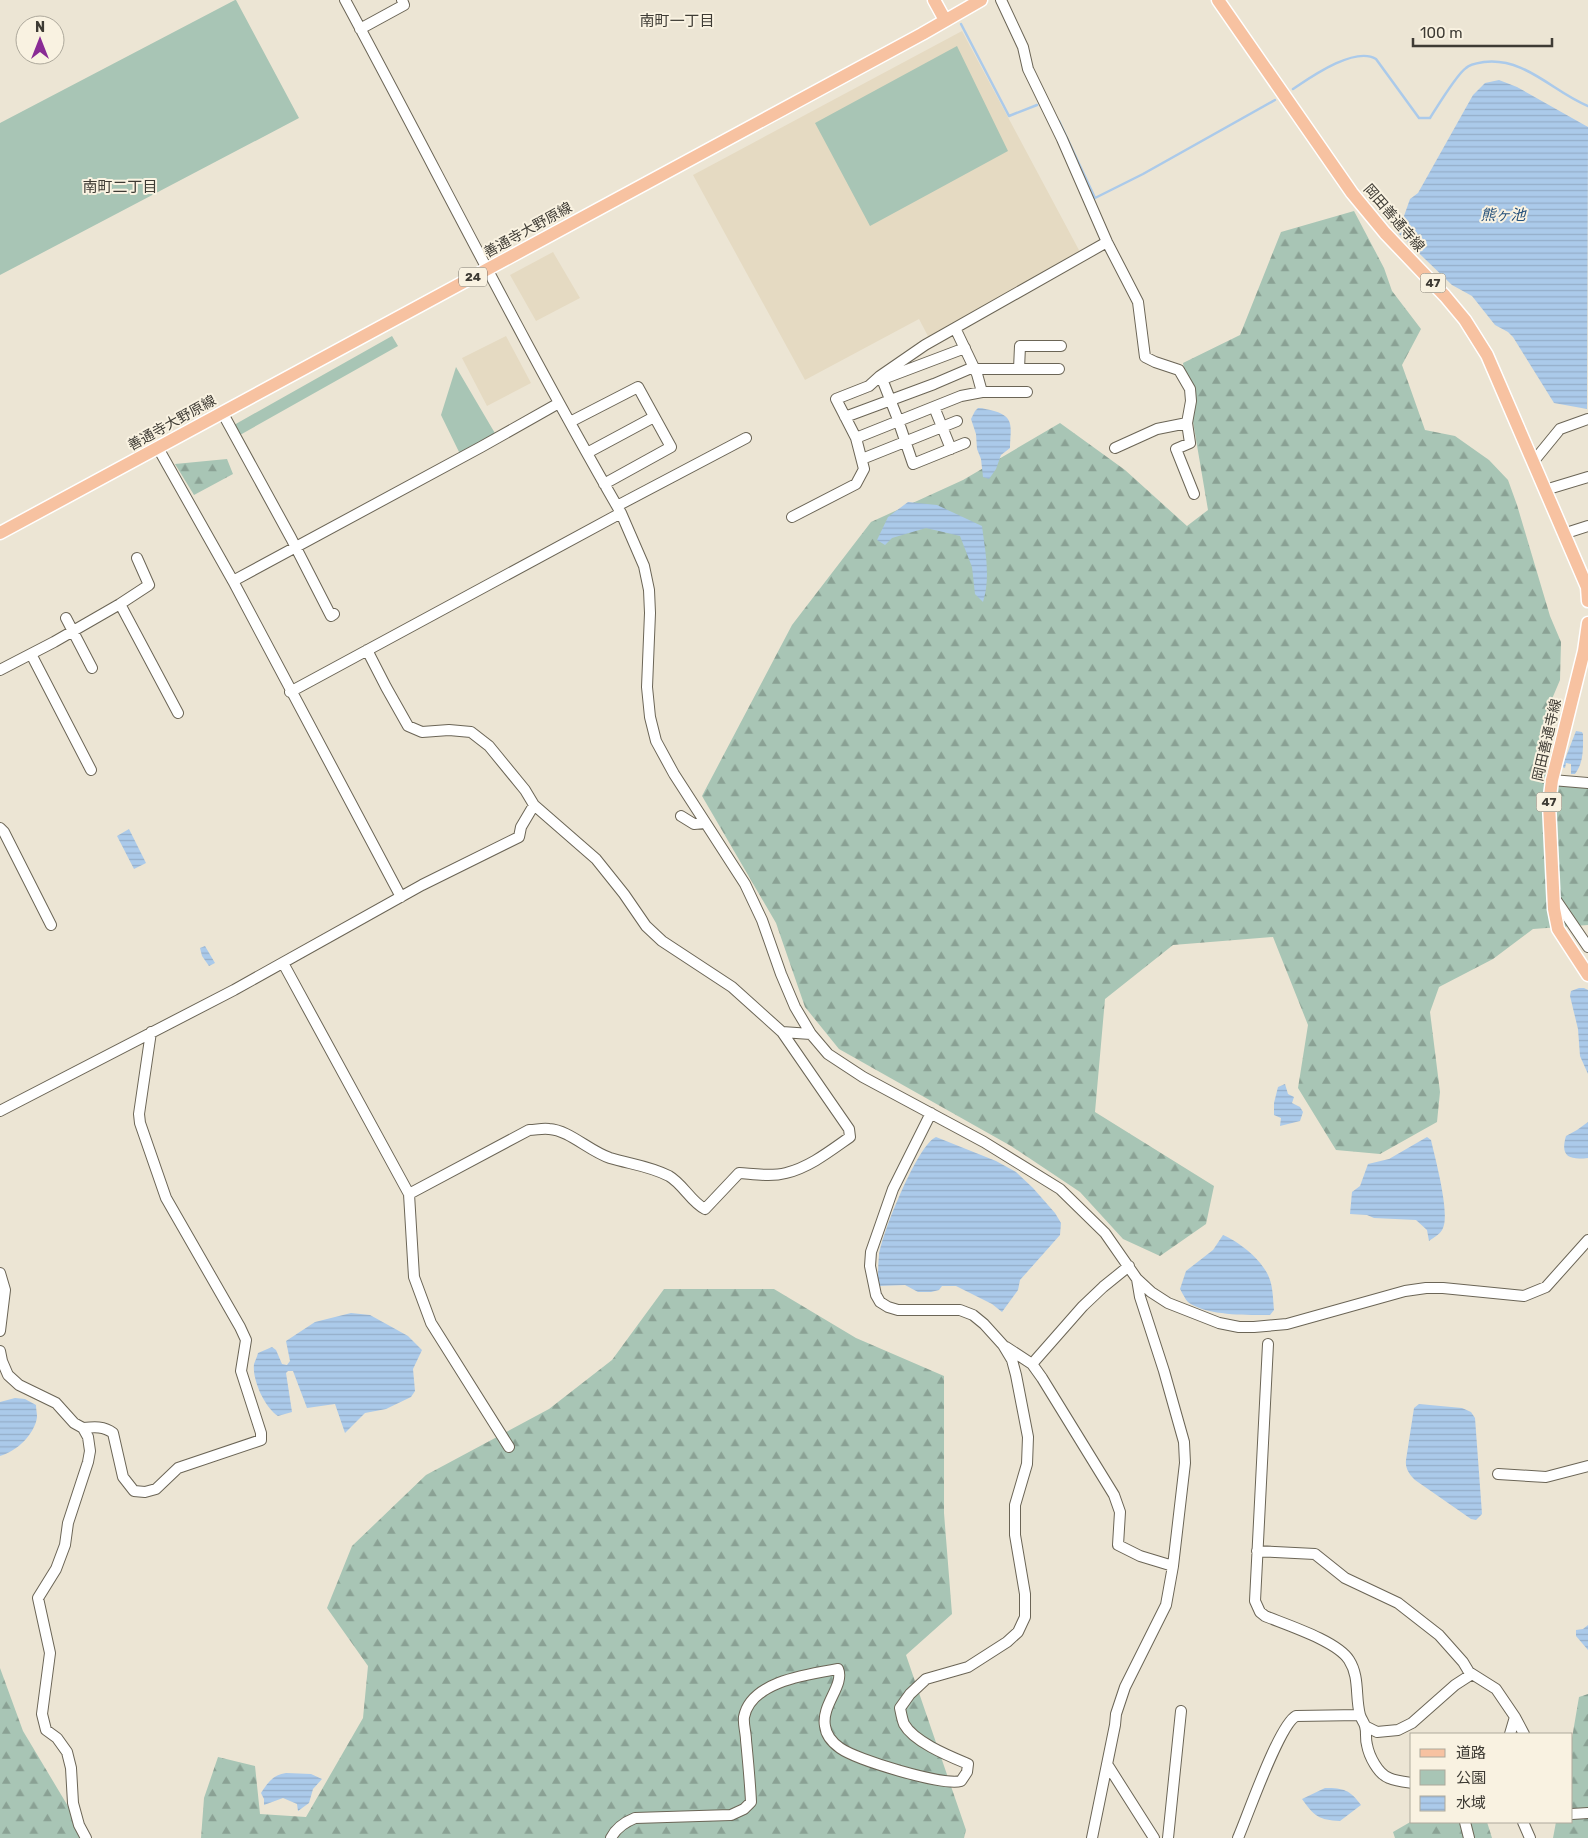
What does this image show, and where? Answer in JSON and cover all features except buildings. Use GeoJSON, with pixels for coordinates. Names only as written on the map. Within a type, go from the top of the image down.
{"type":"FeatureCollection","features":[{"type":"Feature","properties":{"kind":"main road"},"geometry":{"type":"LineString","coordinates":[[934,0],[945,20],[981,0]]}},
{"type":"Feature","properties":{"kind":"main road","name":"岡田善通寺線"},"geometry":{"type":"LineString","coordinates":[[1218,0],[1352,193],[1385,233],[1445,296],[1465,320],[1487,355],[1586,587],[1588,601]]}},
{"type":"Feature","properties":{"kind":"main road","name":"善通寺大野原線"},"geometry":{"type":"LineString","coordinates":[[0,533],[945,20]]}},
{"type":"Feature","properties":{"kind":"main road","name":"岡田善通寺線"},"geometry":{"type":"LineString","coordinates":[[1588,623],[1586,655],[1552,780],[1549,804],[1554,897],[1558,929],[1588,975]]}},
{"type":"Feature","properties":{"kind":"street"},"geometry":{"type":"LineString","coordinates":[[344,0],[512,317],[619,510],[644,566],[649,590],[647,687],[650,717],[656,741],[674,774],[745,884],[762,920],[795,1007],[811,1034],[828,1054],[863,1077],[984,1142],[1060,1189],[1105,1233],[1137,1279],[1151,1292],[1168,1303],[1220,1323],[1239,1327],[1287,1324],[1404,1291],[1426,1288],[1524,1296],[1546,1287],[1588,1240]]}},
{"type":"Feature","properties":{"kind":"street"},"geometry":{"type":"LineString","coordinates":[[360,29],[404,5],[402,0]]}},
{"type":"Feature","properties":{"kind":"street"},"geometry":{"type":"LineString","coordinates":[[1001,0],[1023,47],[1028,69],[1062,139],[1107,242],[1138,302],[1146,357],[1180,370],[1190,389],[1191,401],[1187,423],[1190,443],[1176,449],[1194,494]]}},
{"type":"Feature","properties":{"kind":"street"},"geometry":{"type":"LineString","coordinates":[[877,381],[880,376],[925,345],[1107,242]]}},
{"type":"Feature","properties":{"kind":"street"},"geometry":{"type":"LineString","coordinates":[[955,328],[975,369],[982,392]]}},
{"type":"Feature","properties":{"kind":"street"},"geometry":{"type":"LineString","coordinates":[[1018,369],[1020,346],[1061,346]]}},
{"type":"Feature","properties":{"kind":"street"},"geometry":{"type":"LineString","coordinates":[[792,517],[856,484],[864,469],[856,438],[836,399],[877,381],[965,348]]}},
{"type":"Feature","properties":{"kind":"street"},"geometry":{"type":"LineString","coordinates":[[845,417],[969,369],[1059,369]]}},
{"type":"Feature","properties":{"kind":"street"},"geometry":{"type":"LineString","coordinates":[[877,381],[890,400],[913,464],[965,443]]}},
{"type":"Feature","properties":{"kind":"street"},"geometry":{"type":"LineString","coordinates":[[570,422],[638,387],[670,447],[604,484]]}},
{"type":"Feature","properties":{"kind":"street"},"geometry":{"type":"LineString","coordinates":[[856,438],[961,396],[982,392],[1027,392]]}},
{"type":"Feature","properties":{"kind":"street"},"geometry":{"type":"LineString","coordinates":[[233,581],[559,403]]}},
{"type":"Feature","properties":{"kind":"street"},"geometry":{"type":"LineString","coordinates":[[934,407],[951,449]]}},
{"type":"Feature","properties":{"kind":"street"},"geometry":{"type":"LineString","coordinates":[[222,412],[331,616],[334,614]]}},
{"type":"Feature","properties":{"kind":"street"},"geometry":{"type":"LineString","coordinates":[[587,453],[654,417]]}},
{"type":"Feature","properties":{"kind":"street"},"geometry":{"type":"LineString","coordinates":[[1534,462],[1560,429],[1588,419]]}},
{"type":"Feature","properties":{"kind":"street"},"geometry":{"type":"LineString","coordinates":[[862,459],[956,421]]}},
{"type":"Feature","properties":{"kind":"street"},"geometry":{"type":"LineString","coordinates":[[1114,448],[1158,429],[1187,423]]}},
{"type":"Feature","properties":{"kind":"street"},"geometry":{"type":"LineString","coordinates":[[290,692],[746,438]]}},
{"type":"Feature","properties":{"kind":"street"},"geometry":{"type":"LineString","coordinates":[[158,448],[233,581],[290,692],[401,897]]}},
{"type":"Feature","properties":{"kind":"street"},"geometry":{"type":"LineString","coordinates":[[1545,490],[1588,477]]}},
{"type":"Feature","properties":{"kind":"street"},"geometry":{"type":"LineString","coordinates":[[1563,534],[1588,526]]}},
{"type":"Feature","properties":{"kind":"street"},"geometry":{"type":"LineString","coordinates":[[0,670],[73,631],[150,585],[137,558]]}},
{"type":"Feature","properties":{"kind":"street"},"geometry":{"type":"LineString","coordinates":[[120,604],[178,713]]}},
{"type":"Feature","properties":{"kind":"street"},"geometry":{"type":"LineString","coordinates":[[66,618],[92,668]]}},
{"type":"Feature","properties":{"kind":"street"},"geometry":{"type":"LineString","coordinates":[[367,650],[408,726],[422,732],[449,730],[471,732],[489,746],[525,790],[534,805],[596,859],[624,894],[646,926],[662,941],[732,987],[782,1032],[849,1129],[850,1137],[812,1163],[785,1174],[739,1173],[705,1209],[700,1207],[684,1188],[670,1176],[639,1164],[610,1158],[593,1151],[565,1133],[550,1129],[529,1130],[409,1194]]}},
{"type":"Feature","properties":{"kind":"street"},"geometry":{"type":"LineString","coordinates":[[31,654],[91,770]]}},
{"type":"Feature","properties":{"kind":"street"},"geometry":{"type":"LineString","coordinates":[[1552,780],[1588,783]]}},
{"type":"Feature","properties":{"kind":"street"},"geometry":{"type":"LineString","coordinates":[[0,1111],[234,990],[401,897],[518,837],[521,827],[534,805]]}},
{"type":"Feature","properties":{"kind":"street"},"geometry":{"type":"LineString","coordinates":[[681,816],[694,824],[705,823]]}},
{"type":"Feature","properties":{"kind":"street"},"geometry":{"type":"LineString","coordinates":[[0,828],[4,832],[51,925]]}},
{"type":"Feature","properties":{"kind":"street"},"geometry":{"type":"LineString","coordinates":[[1554,897],[1588,947]]}},
{"type":"Feature","properties":{"kind":"street"},"geometry":{"type":"LineString","coordinates":[[283,963],[409,1194],[414,1277],[421,1299],[440,1340],[509,1447]]}},
{"type":"Feature","properties":{"kind":"street"},"geometry":{"type":"LineString","coordinates":[[83,1428],[107,1428],[113,1433],[123,1477],[134,1491],[146,1492],[156,1489],[178,1468],[260,1440],[261,1433],[241,1371],[246,1340],[166,1198],[140,1123],[139,1114],[152,1032]]}},
{"type":"Feature","properties":{"kind":"street"},"geometry":{"type":"LineString","coordinates":[[782,1032],[811,1034]]}},
{"type":"Feature","properties":{"kind":"street"},"geometry":{"type":"LineString","coordinates":[[611,1838],[613,1833],[625,1822],[635,1818],[731,1815],[744,1809],[751,1802],[744,1718],[750,1704],[764,1690],[777,1683],[838,1669],[840,1678],[823,1716],[825,1729],[829,1737],[840,1748],[903,1772],[955,1782],[961,1781],[967,1772],[968,1764],[943,1753],[908,1730],[903,1722],[900,1708],[910,1694],[926,1679],[968,1667],[1007,1642],[1018,1632],[1025,1617],[1025,1594],[1015,1535],[1015,1505],[1027,1464],[1028,1437],[1012,1360],[1003,1345],[984,1324],[973,1315],[960,1310],[898,1310],[880,1302],[876,1295],[870,1266],[871,1252],[893,1189],[931,1113]]}},
{"type":"Feature","properties":{"kind":"street"},"geometry":{"type":"LineString","coordinates":[[1032,1364],[1083,1306],[1129,1266]]}},
{"type":"Feature","properties":{"kind":"street"},"geometry":{"type":"LineString","coordinates":[[0,1273],[4,1290],[0,1331]]}},
{"type":"Feature","properties":{"kind":"street"},"geometry":{"type":"LineString","coordinates":[[1092,1838],[1116,1714],[1125,1687],[1166,1605],[1173,1566],[1184,1463],[1184,1442],[1140,1297],[1137,1279]]}},
{"type":"Feature","properties":{"kind":"street"},"geometry":{"type":"LineString","coordinates":[[1268,1344],[1255,1601],[1260,1612],[1339,1649],[1348,1659],[1354,1669],[1360,1715],[1365,1726],[1366,1745],[1371,1757],[1379,1770],[1388,1778],[1410,1783]]}},
{"type":"Feature","properties":{"kind":"street"},"geometry":{"type":"LineString","coordinates":[[1003,1345],[1032,1364],[1114,1495],[1120,1512],[1118,1545],[1140,1556],[1173,1566]]}},
{"type":"Feature","properties":{"kind":"street"},"geometry":{"type":"LineString","coordinates":[[0,1351],[8,1375],[20,1385],[56,1403],[74,1423],[83,1428],[88,1437],[90,1451],[88,1462],[68,1523],[65,1545],[56,1569],[38,1598],[50,1653],[42,1714],[46,1730],[57,1738],[67,1752],[71,1768],[73,1803],[79,1825],[86,1838]]}},
{"type":"Feature","properties":{"kind":"street"},"geometry":{"type":"LineString","coordinates":[[1498,1474],[1546,1477],[1588,1466]]}},
{"type":"Feature","properties":{"kind":"street"},"geometry":{"type":"LineString","coordinates":[[1257,1551],[1314,1554],[1345,1578],[1398,1603],[1438,1635],[1463,1662],[1469,1672],[1496,1689],[1516,1717],[1524,1733]]}},
{"type":"Feature","properties":{"kind":"street"},"geometry":{"type":"LineString","coordinates":[[1365,1726],[1377,1732],[1398,1730],[1412,1723],[1455,1685],[1472,1674]]}},
{"type":"Feature","properties":{"kind":"street"},"geometry":{"type":"LineString","coordinates":[[1168,1838],[1181,1711]]}},
{"type":"Feature","properties":{"kind":"street"},"geometry":{"type":"LineString","coordinates":[[1238,1838],[1276,1744],[1291,1718],[1296,1716],[1360,1715]]}},
{"type":"Feature","properties":{"kind":"street"},"geometry":{"type":"LineString","coordinates":[[1510,1733],[1516,1717]]}},
{"type":"Feature","properties":{"kind":"street"},"geometry":{"type":"LineString","coordinates":[[1107,1764],[1154,1838]]}},
{"type":"Feature","properties":{"kind":"street"},"geometry":{"type":"LineString","coordinates":[[1573,1814],[1588,1813]]}},
{"type":"Feature","properties":{"kind":"street"},"geometry":{"type":"LineString","coordinates":[[1464,1823],[1469,1838]]}},
{"type":"Feature","properties":{"kind":"street"},"geometry":{"type":"LineString","coordinates":[[1523,1823],[1530,1838]]}},
{"type":"Feature","properties":{"kind":"shaded area"},"geometry":{"type":"Polygon","coordinates":[[[962,31],[1080,252],[929,338],[919,319],[805,380],[693,175],[962,31]]]}},
{"type":"Feature","properties":{"kind":"shaded area"},"geometry":{"type":"Polygon","coordinates":[[[553,252],[580,298],[536,321],[510,275],[553,252]]]}},
{"type":"Feature","properties":{"kind":"shaded area"},"geometry":{"type":"Polygon","coordinates":[[[506,336],[531,383],[487,406],[462,358],[506,336]]]}},
{"type":"Feature","properties":{"kind":"green space"},"geometry":{"type":"Polygon","coordinates":[[[235,0],[299,118],[0,275],[0,123],[235,0]]]}},
{"type":"Feature","properties":{"kind":"green space"},"geometry":{"type":"Polygon","coordinates":[[[957,46],[1008,151],[870,226],[815,123],[957,46]]]}},
{"type":"Feature","properties":{"kind":"green space"},"geometry":{"type":"Polygon","coordinates":[[[1354,211],[1384,268],[1392,291],[1421,329],[1402,365],[1425,430],[1455,436],[1489,460],[1508,480],[1517,505],[1550,616],[1561,642],[1560,680],[1549,706],[1548,781],[1588,782],[1588,925],[1533,929],[1493,959],[1439,987],[1430,1012],[1440,1092],[1437,1122],[1380,1154],[1336,1150],[1298,1088],[1308,1025],[1273,937],[1173,945],[1105,999],[1095,1112],[1214,1186],[1206,1224],[1160,1256],[1123,1239],[1080,1192],[1011,1146],[839,1049],[805,1007],[776,923],[702,796],[792,625],[871,522],[963,480],[1060,423],[1125,470],[1187,526],[1208,510],[1183,363],[1240,335],[1281,232],[1354,211]]]}},
{"type":"Feature","properties":{"kind":"green space"},"geometry":{"type":"Polygon","coordinates":[[[392,336],[398,346],[240,435],[234,425],[392,336]]]}},
{"type":"Feature","properties":{"kind":"green space"},"geometry":{"type":"Polygon","coordinates":[[[456,367],[496,435],[460,454],[441,415],[456,367]]]}},
{"type":"Feature","properties":{"kind":"green space"},"geometry":{"type":"Polygon","coordinates":[[[227,459],[233,474],[194,495],[175,464],[227,459]]]}},
{"type":"Feature","properties":{"kind":"green space"},"geometry":{"type":"Polygon","coordinates":[[[664,1289],[774,1289],[856,1338],[944,1376],[944,1513],[952,1614],[906,1655],[966,1830],[964,1838],[201,1838],[204,1798],[218,1757],[255,1766],[260,1814],[306,1817],[363,1718],[368,1666],[327,1608],[352,1546],[426,1475],[549,1409],[612,1360],[664,1289]]]}},
{"type":"Feature","properties":{"kind":"green space"},"geometry":{"type":"Polygon","coordinates":[[[0,1668],[23,1731],[87,1838],[0,1838],[0,1668]]]}},
{"type":"Feature","properties":{"kind":"green space"},"geometry":{"type":"Polygon","coordinates":[[[1588,1694],[1588,1838],[1553,1838],[1556,1823],[1573,1823],[1573,1733],[1579,1697],[1588,1694]]]}},
{"type":"Feature","properties":{"kind":"green space"},"geometry":{"type":"Polygon","coordinates":[[[1410,1822],[1487,1823],[1492,1838],[1395,1838],[1393,1832],[1410,1822]]]}},
{"type":"Feature","properties":{"kind":"water","name":"熊ヶ池"},"geometry":{"type":"Polygon","coordinates":[[[1499,80],[1517,87],[1588,127],[1587,409],[1554,403],[1513,337],[1495,325],[1472,296],[1452,285],[1398,233],[1410,199],[1418,193],[1473,95],[1485,83],[1499,80]]]}},
{"type":"Feature","properties":{"kind":"water"},"geometry":{"type":"Polygon","coordinates":[[[978,408],[994,411],[1006,417],[1009,420],[1011,430],[1010,448],[1001,455],[996,469],[989,479],[983,477],[976,434],[971,419],[978,408]]]}},
{"type":"Feature","properties":{"kind":"water"},"geometry":{"type":"Polygon","coordinates":[[[908,502],[937,505],[982,526],[987,573],[983,602],[975,594],[972,567],[960,536],[926,528],[892,538],[885,545],[877,540],[888,517],[908,502]]]}},
{"type":"Feature","properties":{"kind":"water"},"geometry":{"type":"Polygon","coordinates":[[[1576,731],[1583,734],[1582,755],[1578,769],[1575,774],[1571,774],[1571,764],[1566,763],[1565,768],[1562,767],[1576,731]]]}},
{"type":"Feature","properties":{"kind":"water"},"geometry":{"type":"Polygon","coordinates":[[[129,829],[146,863],[134,869],[117,836],[129,829]]]}},
{"type":"Feature","properties":{"kind":"water"},"geometry":{"type":"Polygon","coordinates":[[[205,946],[215,963],[209,966],[202,956],[200,948],[205,946]]]}},
{"type":"Feature","properties":{"kind":"water"},"geometry":{"type":"Polygon","coordinates":[[[1579,988],[1588,990],[1588,1074],[1580,1056],[1578,1029],[1570,996],[1571,991],[1579,988]]]}},
{"type":"Feature","properties":{"kind":"water"},"geometry":{"type":"Polygon","coordinates":[[[1285,1084],[1288,1094],[1294,1097],[1292,1103],[1300,1107],[1303,1112],[1300,1121],[1280,1126],[1281,1118],[1274,1115],[1274,1103],[1278,1087],[1285,1084]]]}},
{"type":"Feature","properties":{"kind":"water"},"geometry":{"type":"Polygon","coordinates":[[[1588,1122],[1588,1158],[1568,1156],[1564,1149],[1566,1136],[1588,1122]]]}},
{"type":"Feature","properties":{"kind":"water"},"geometry":{"type":"Polygon","coordinates":[[[936,1137],[996,1161],[1016,1172],[1033,1188],[1055,1213],[1061,1223],[1060,1235],[1020,1280],[1018,1290],[1002,1312],[992,1304],[956,1286],[942,1286],[939,1290],[931,1292],[918,1292],[905,1285],[878,1286],[879,1255],[894,1210],[920,1155],[936,1137]]]}},
{"type":"Feature","properties":{"kind":"water"},"geometry":{"type":"Polygon","coordinates":[[[1427,1137],[1431,1140],[1445,1210],[1443,1228],[1439,1234],[1429,1241],[1427,1230],[1416,1220],[1374,1218],[1367,1215],[1350,1214],[1352,1192],[1360,1186],[1368,1164],[1389,1159],[1427,1137]]]}},
{"type":"Feature","properties":{"kind":"water"},"geometry":{"type":"Polygon","coordinates":[[[1223,1235],[1248,1251],[1260,1263],[1270,1279],[1274,1310],[1270,1315],[1239,1315],[1205,1310],[1188,1302],[1180,1289],[1186,1271],[1213,1250],[1223,1235]]]}},
{"type":"Feature","properties":{"kind":"water"},"geometry":{"type":"Polygon","coordinates":[[[351,1313],[370,1315],[408,1336],[422,1350],[413,1369],[415,1391],[411,1397],[386,1409],[365,1413],[345,1433],[335,1404],[307,1408],[293,1371],[288,1371],[286,1373],[292,1412],[278,1416],[268,1407],[257,1385],[254,1364],[258,1353],[272,1347],[276,1350],[282,1364],[287,1365],[290,1361],[286,1341],[315,1322],[351,1313]]]}},
{"type":"Feature","properties":{"kind":"water"},"geometry":{"type":"Polygon","coordinates":[[[15,1398],[25,1399],[36,1405],[37,1417],[29,1436],[12,1451],[0,1456],[0,1402],[15,1398]]]}},
{"type":"Feature","properties":{"kind":"water"},"geometry":{"type":"Polygon","coordinates":[[[1419,1404],[1462,1408],[1471,1412],[1475,1418],[1482,1514],[1476,1520],[1471,1519],[1415,1480],[1408,1471],[1406,1460],[1414,1408],[1419,1404]]]}},
{"type":"Feature","properties":{"kind":"water"},"geometry":{"type":"Polygon","coordinates":[[[1588,1625],[1588,1650],[1576,1636],[1576,1630],[1583,1629],[1588,1625]]]}},
{"type":"Feature","properties":{"kind":"water"},"geometry":{"type":"Polygon","coordinates":[[[286,1773],[311,1774],[322,1779],[313,1789],[309,1803],[298,1811],[297,1804],[283,1798],[264,1805],[261,1793],[274,1777],[286,1773]]]}},
{"type":"Feature","properties":{"kind":"water"},"geometry":{"type":"Polygon","coordinates":[[[1325,1788],[1346,1791],[1361,1805],[1340,1821],[1322,1818],[1314,1813],[1302,1799],[1325,1788]]]}},
{"type":"Feature","properties":{"kind":"waterway"},"geometry":{"type":"LineString","coordinates":[[961,24],[1009,116],[1037,105]]}},
{"type":"Feature","properties":{"kind":"waterway"},"geometry":{"type":"LineString","coordinates":[[1293,89],[1333,65],[1345,60],[1367,56],[1376,59],[1419,118],[1430,118],[1462,71],[1479,63],[1499,62],[1526,70],[1588,106]]}},
{"type":"Feature","properties":{"kind":"waterway"},"geometry":{"type":"LineString","coordinates":[[1059,121],[1095,198],[1143,174],[1275,100]]}},
{"type":"Feature","properties":{"kind":"district","name":"南町一丁目"},"geometry":{"type":"Point","coordinates":[677,21]}},
{"type":"Feature","properties":{"kind":"district","name":"南町二丁目"},"geometry":{"type":"Point","coordinates":[120,187]}}]}
